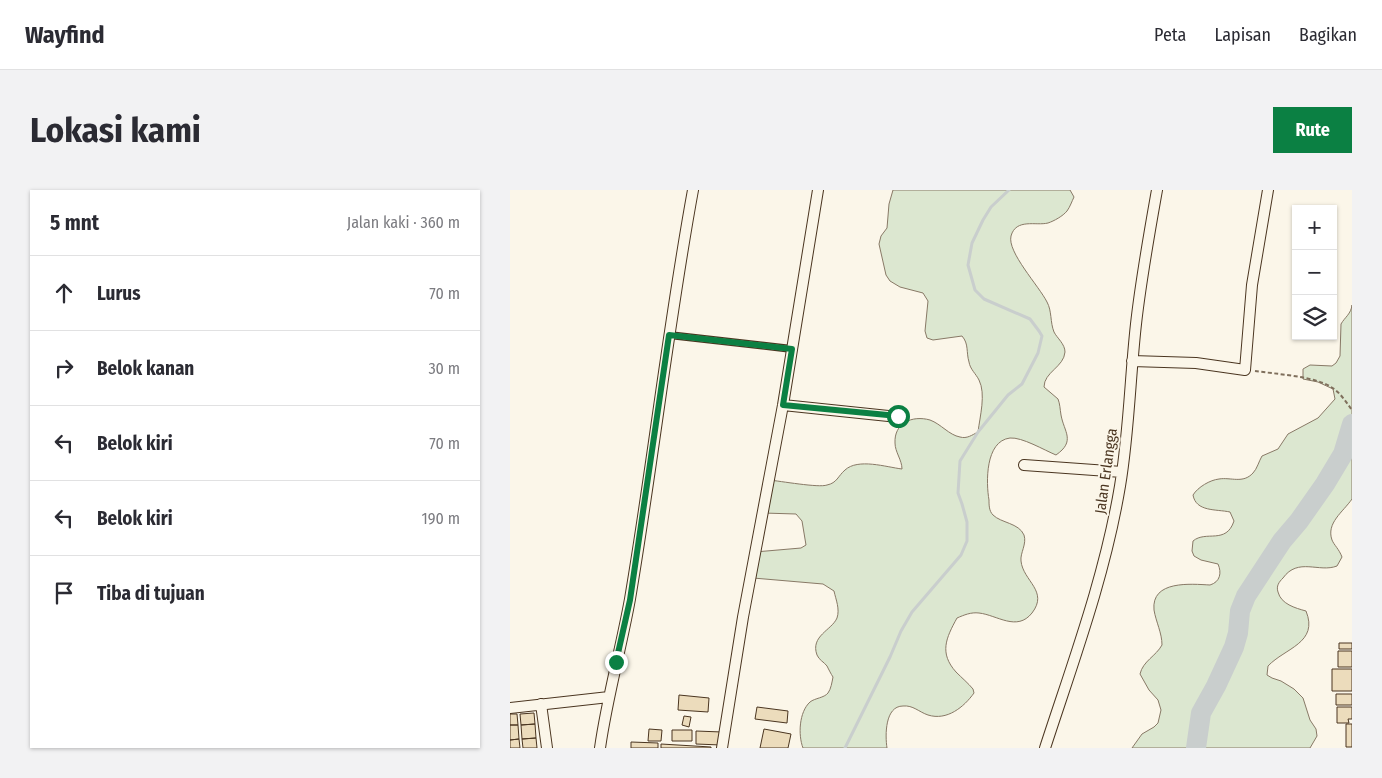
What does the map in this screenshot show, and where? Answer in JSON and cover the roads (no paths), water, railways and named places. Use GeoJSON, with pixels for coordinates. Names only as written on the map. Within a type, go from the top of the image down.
{"type":"FeatureCollection","features":[{"type":"Feature","properties":{"kind":"street"},"geometry":{"type":"LineString","coordinates":[[600,748],[630,600],[669,335],[693,190]]}},
{"type":"Feature","properties":{"kind":"street"},"geometry":{"type":"LineString","coordinates":[[722,748],[743,617],[783,405],[818,190]]}},
{"type":"Feature","properties":{"kind":"street","name":"Jalan Erlangga"},"geometry":{"type":"LineString","coordinates":[[1045,748],[1112,529],[1122,472],[1130,404],[1132,361],[1142,273],[1158,190]]}},
{"type":"Feature","properties":{"kind":"street"},"geometry":{"type":"LineString","coordinates":[[1132,361],[1196,363],[1245,370],[1252,285],[1268,190]]}},
{"type":"Feature","properties":{"kind":"street"},"geometry":{"type":"LineString","coordinates":[[783,405],[898,416]]}},
{"type":"Feature","properties":{"kind":"street"},"geometry":{"type":"LineString","coordinates":[[1024,465],[1122,472]]}},
{"type":"Feature","properties":{"kind":"street"},"geometry":{"type":"LineString","coordinates":[[510,708],[609,698]]}},
{"type":"Feature","properties":{"kind":"street"},"geometry":{"type":"LineString","coordinates":[[542,704],[547,748]]}},
{"type":"Feature","properties":{"kind":"lane"},"geometry":{"type":"LineString","coordinates":[[669,335],[792,349]]}},
{"type":"Feature","properties":{"kind":"waterway"},"geometry":{"type":"LineString","coordinates":[[845,748],[912,612],[961,555],[967,541],[967,522],[958,493],[960,461],[978,432],[1008,395],[1022,384],[1038,353],[1042,336],[1030,319],[984,299],[975,290],[968,265],[972,243],[983,220],[991,207],[1009,190]]}},
{"type":"Feature","properties":{"kind":"waterway"},"geometry":{"type":"LineString","coordinates":[[1196,748],[1201,713],[1234,647],[1238,633],[1240,611],[1246,596],[1282,541],[1299,521],[1325,484],[1343,454],[1352,424]]}}]}
